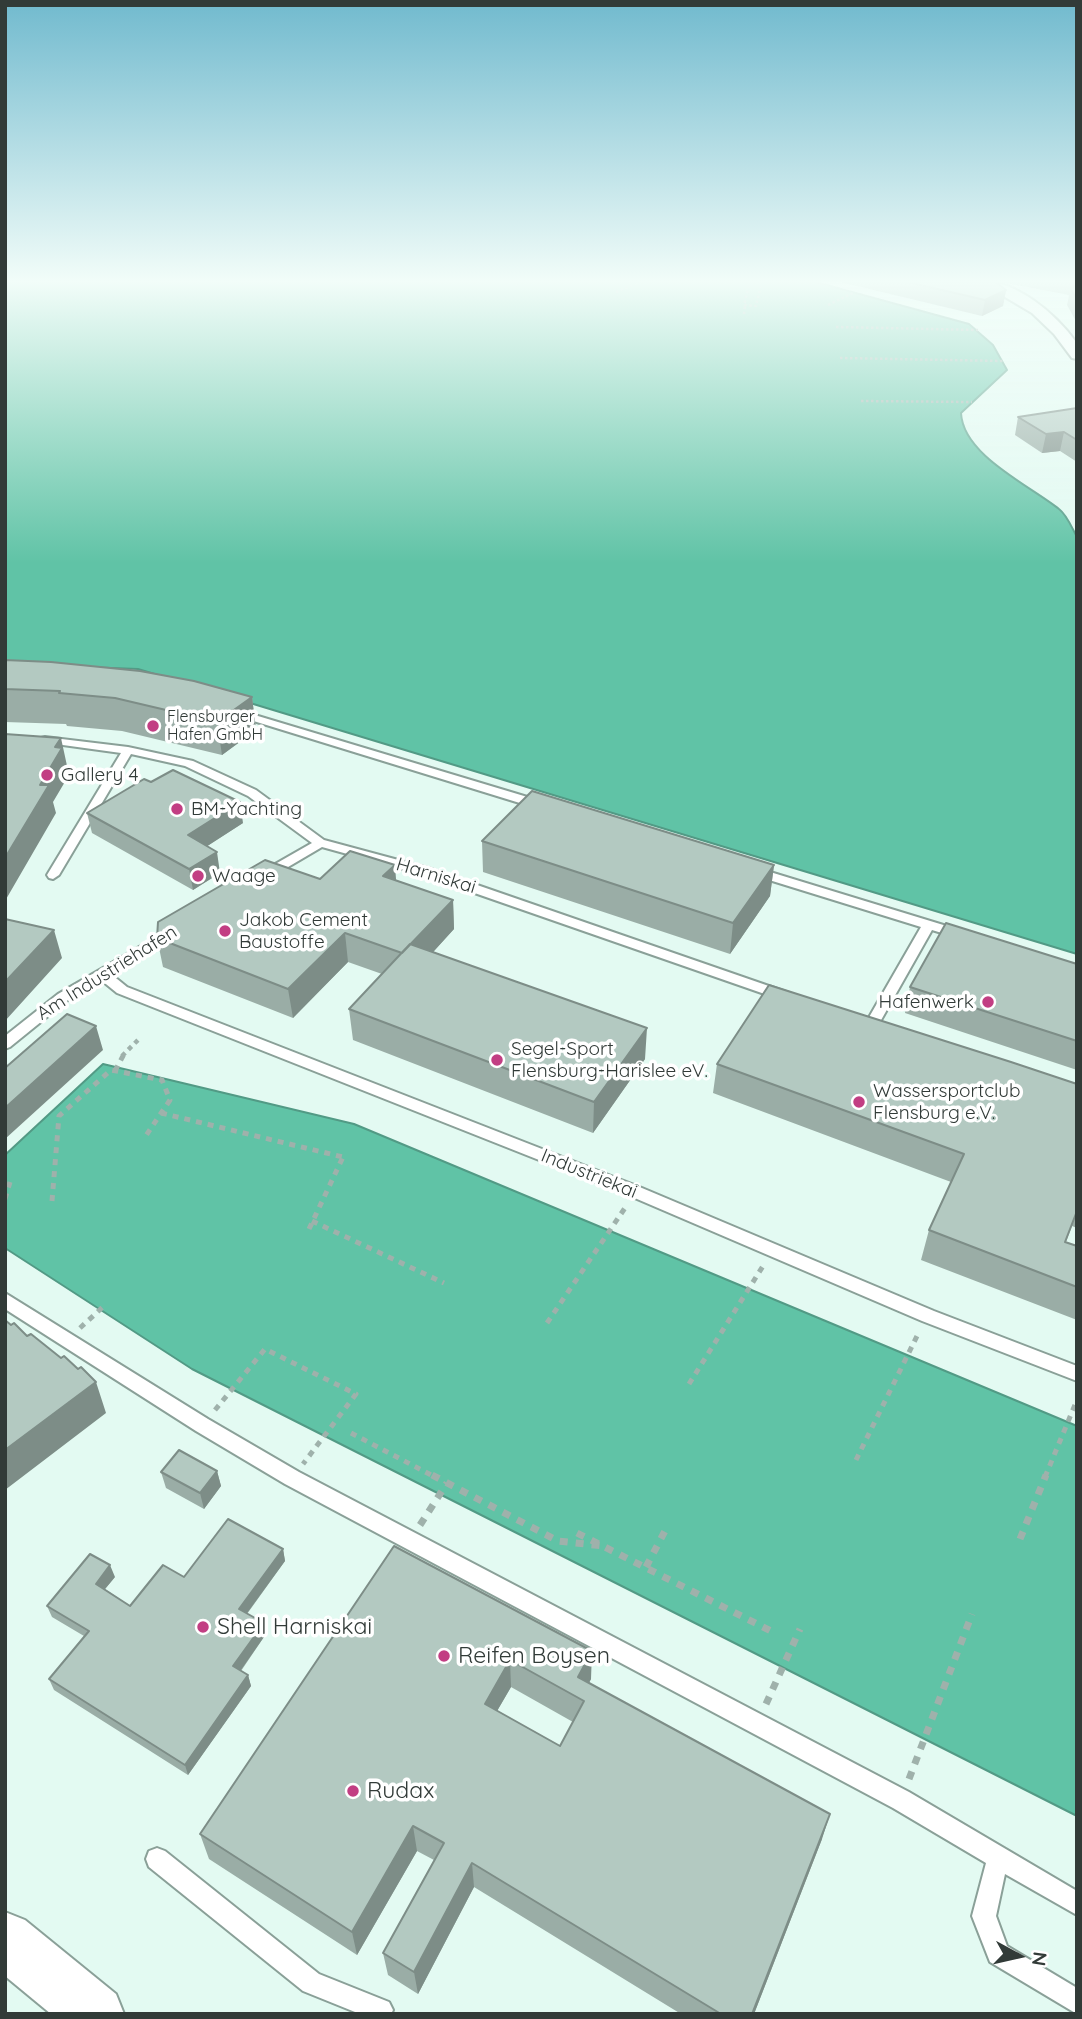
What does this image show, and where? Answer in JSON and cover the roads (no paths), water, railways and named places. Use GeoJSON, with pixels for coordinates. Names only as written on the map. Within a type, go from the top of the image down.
{"type":"FeatureCollection","features":[{"type":"Feature","properties":{"kind":"street"},"geometry":{"type":"LineString","coordinates":[[5,1940],[96,2014]]}},
{"type":"Feature","properties":{"kind":"lane"},"geometry":{"type":"LineString","coordinates":[[225,709],[555,810]]}},
{"type":"Feature","properties":{"kind":"lane","name":"Harniskai"},"geometry":{"type":"LineString","coordinates":[[27,739],[128,750],[188,764],[252,793],[320,843],[424,870],[792,998]]}},
{"type":"Feature","properties":{"kind":"lane"},"geometry":{"type":"LineString","coordinates":[[53,876],[128,750]]}},
{"type":"Feature","properties":{"kind":"lane"},"geometry":{"type":"LineString","coordinates":[[251,884],[320,843]]}},
{"type":"Feature","properties":{"kind":"lane"},"geometry":{"type":"LineString","coordinates":[[739,867],[966,936]]}},
{"type":"Feature","properties":{"kind":"lane"},"geometry":{"type":"LineString","coordinates":[[871,1026],[929,925]]}},
{"type":"Feature","properties":{"kind":"lane","name":"Am Industriehafen"},"geometry":{"type":"LineString","coordinates":[[5,1044],[63,997],[183,926]]}},
{"type":"Feature","properties":{"kind":"lane","name":"Industriekai"},"geometry":{"type":"LineString","coordinates":[[102,974],[122,990],[636,1192],[928,1316],[1077,1374]]}},
{"type":"Feature","properties":{"kind":"lane"},"geometry":{"type":"LineString","coordinates":[[5,1300],[202,1425],[292,1478],[901,1800],[1077,1905]]}},
{"type":"Feature","properties":{"kind":"lane"},"geometry":{"type":"LineString","coordinates":[[998,1857],[984,1916],[998,1954],[1077,2002]]}},
{"type":"Feature","properties":{"kind":"lane"},"geometry":{"type":"LineString","coordinates":[[156,1859],[311,1983],[381,2010]]}},
{"type":"Feature","properties":{"kind":"place","name":"Flensburger Hafen GmbH"},"geometry":{"type":"Point","coordinates":[153,726]}},
{"type":"Feature","properties":{"kind":"place","name":"Gallery 4"},"geometry":{"type":"Point","coordinates":[47,775]}},
{"type":"Feature","properties":{"kind":"place","name":"BM-Yachting"},"geometry":{"type":"Point","coordinates":[177,809]}},
{"type":"Feature","properties":{"kind":"place","name":"Waage"},"geometry":{"type":"Point","coordinates":[198,876]}},
{"type":"Feature","properties":{"kind":"place","name":"Jakob Cement Baustoffe"},"geometry":{"type":"Point","coordinates":[225,931]}},
{"type":"Feature","properties":{"kind":"place","name":"Hafenwerk"},"geometry":{"type":"Point","coordinates":[988,1002]}},
{"type":"Feature","properties":{"kind":"place","name":"Segel-Sport Flensburg-Harislee eV."},"geometry":{"type":"Point","coordinates":[497,1060]}},
{"type":"Feature","properties":{"kind":"place","name":"Wassersportclub Flensburg e.V."},"geometry":{"type":"Point","coordinates":[859,1102]}},
{"type":"Feature","properties":{"kind":"place","name":"Shell Harniskai"},"geometry":{"type":"Point","coordinates":[203,1627]}},
{"type":"Feature","properties":{"kind":"place","name":"Reifen Boysen"},"geometry":{"type":"Point","coordinates":[444,1656]}},
{"type":"Feature","properties":{"kind":"place","name":"Rudax"},"geometry":{"type":"Point","coordinates":[353,1791]}}]}
